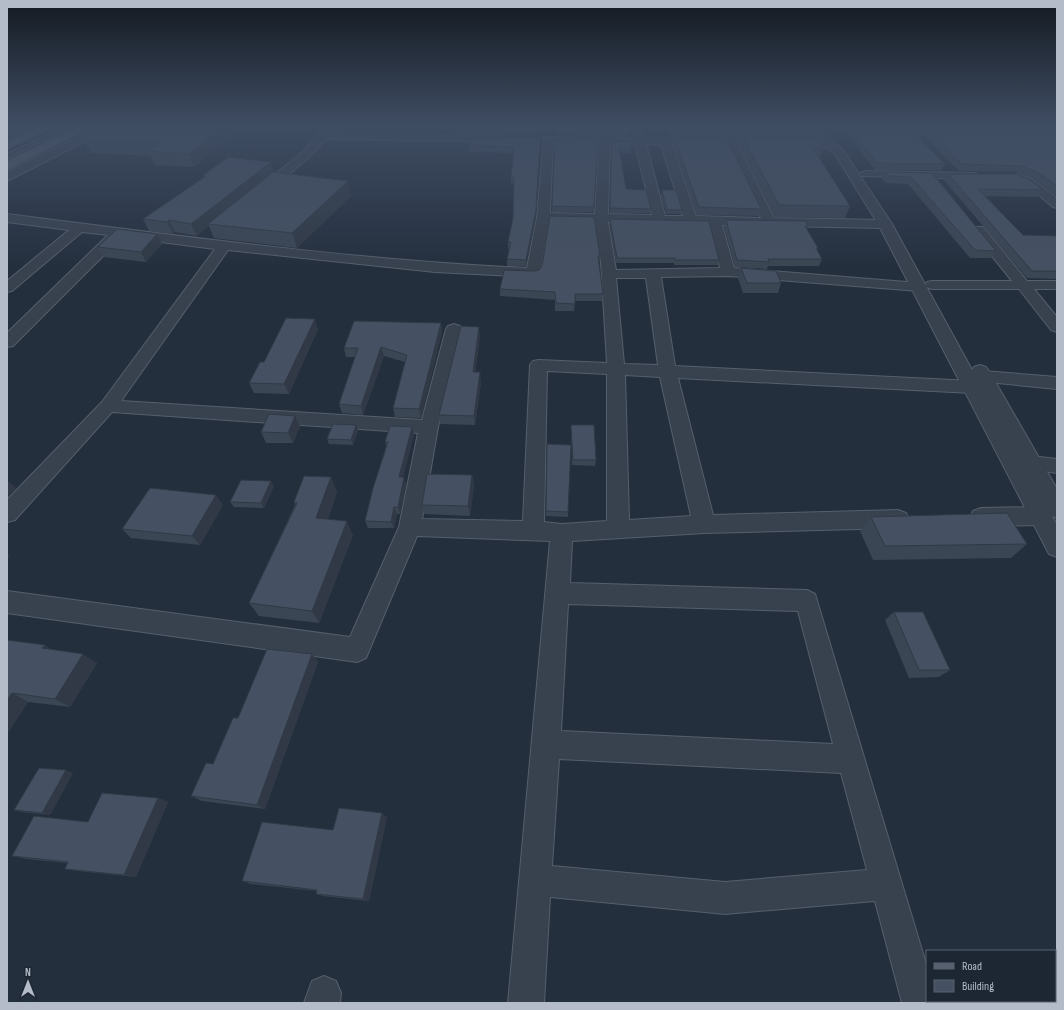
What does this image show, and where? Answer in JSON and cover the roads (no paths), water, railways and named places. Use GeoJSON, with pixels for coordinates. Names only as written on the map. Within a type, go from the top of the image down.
{"type":"FeatureCollection","features":[{"type":"Feature","properties":{"kind":"street"},"geometry":{"type":"LineString","coordinates":[[7,177],[17,172]]}},
{"type":"Feature","properties":{"kind":"street"},"geometry":{"type":"LineString","coordinates":[[253,198],[285,172]]}},
{"type":"Feature","properties":{"kind":"street"},"geometry":{"type":"LineString","coordinates":[[7,218],[224,246],[435,268],[533,273],[543,217],[546,172]]}},
{"type":"Feature","properties":{"kind":"street"},"geometry":{"type":"LineString","coordinates":[[603,172],[601,218],[608,274],[616,369],[618,530]]}},
{"type":"Feature","properties":{"kind":"street"},"geometry":{"type":"LineString","coordinates":[[648,172],[660,220]]}},
{"type":"Feature","properties":{"kind":"street"},"geometry":{"type":"LineString","coordinates":[[675,172],[691,220]]}},
{"type":"Feature","properties":{"kind":"street"},"geometry":{"type":"LineString","coordinates":[[745,172],[769,221]]}},
{"type":"Feature","properties":{"kind":"street"},"geometry":{"type":"LineString","coordinates":[[852,172],[925,286],[1049,512]]}},
{"type":"Feature","properties":{"kind":"street"},"geometry":{"type":"LineString","coordinates":[[952,172],[956,176]]}},
{"type":"Feature","properties":{"kind":"street"},"geometry":{"type":"LineString","coordinates":[[865,174],[985,176]]}},
{"type":"Feature","properties":{"kind":"street"},"geometry":{"type":"LineString","coordinates":[[865,174],[904,233],[925,286]]}},
{"type":"Feature","properties":{"kind":"street"},"geometry":{"type":"LineString","coordinates":[[932,176],[943,188]]}},
{"type":"Feature","properties":{"kind":"street"},"geometry":{"type":"LineString","coordinates":[[1006,176],[1022,178],[1057,204]]}},
{"type":"Feature","properties":{"kind":"street"},"geometry":{"type":"LineString","coordinates":[[543,217],[885,224]]}},
{"type":"Feature","properties":{"kind":"street"},"geometry":{"type":"LineString","coordinates":[[968,219],[1024,285],[1057,327]]}},
{"type":"Feature","properties":{"kind":"street"},"geometry":{"type":"LineString","coordinates":[[715,221],[728,272]]}},
{"type":"Feature","properties":{"kind":"street"},"geometry":{"type":"LineString","coordinates":[[7,288],[80,228]]}},
{"type":"Feature","properties":{"kind":"street"},"geometry":{"type":"LineString","coordinates":[[7,342],[119,232]]}},
{"type":"Feature","properties":{"kind":"street"},"geometry":{"type":"LineString","coordinates":[[198,243],[210,233]]}},
{"type":"Feature","properties":{"kind":"street"},"geometry":{"type":"LineString","coordinates":[[7,514],[108,406],[224,246]]}},
{"type":"Feature","properties":{"kind":"street"},"geometry":{"type":"LineString","coordinates":[[608,274],[728,272],[925,286],[1057,285]]}},
{"type":"Feature","properties":{"kind":"street"},"geometry":{"type":"LineString","coordinates":[[653,273],[667,372],[704,524]]}},
{"type":"Feature","properties":{"kind":"street"},"geometry":{"type":"LineString","coordinates":[[7,602],[357,650],[410,527],[429,427],[454,329]]}},
{"type":"Feature","properties":{"kind":"street"},"geometry":{"type":"LineString","coordinates":[[533,530],[539,365],[667,372],[978,382],[1057,383]]}},
{"type":"Feature","properties":{"kind":"street"},"geometry":{"type":"LineString","coordinates":[[978,382],[1031,463],[1049,512],[1057,547]]}},
{"type":"Feature","properties":{"kind":"street"},"geometry":{"type":"LineString","coordinates":[[108,406],[429,427]]}},
{"type":"Feature","properties":{"kind":"street"},"geometry":{"type":"LineString","coordinates":[[1031,463],[1057,466]]}},
{"type":"Feature","properties":{"kind":"street"},"geometry":{"type":"LineString","coordinates":[[962,518],[1049,512]]}},
{"type":"Feature","properties":{"kind":"street"},"geometry":{"type":"LineString","coordinates":[[410,527],[533,530],[562,533],[704,524],[923,519]]}},
{"type":"Feature","properties":{"kind":"street"},"geometry":{"type":"LineString","coordinates":[[526,1003],[562,533]]}},
{"type":"Feature","properties":{"kind":"street"},"geometry":{"type":"LineString","coordinates":[[557,593],[807,601],[920,1003]]}},
{"type":"Feature","properties":{"kind":"street"},"geometry":{"type":"LineString","coordinates":[[546,744],[851,759]]}},
{"type":"Feature","properties":{"kind":"street"},"geometry":{"type":"LineString","coordinates":[[535,880],[725,898],[886,884]]}}]}
